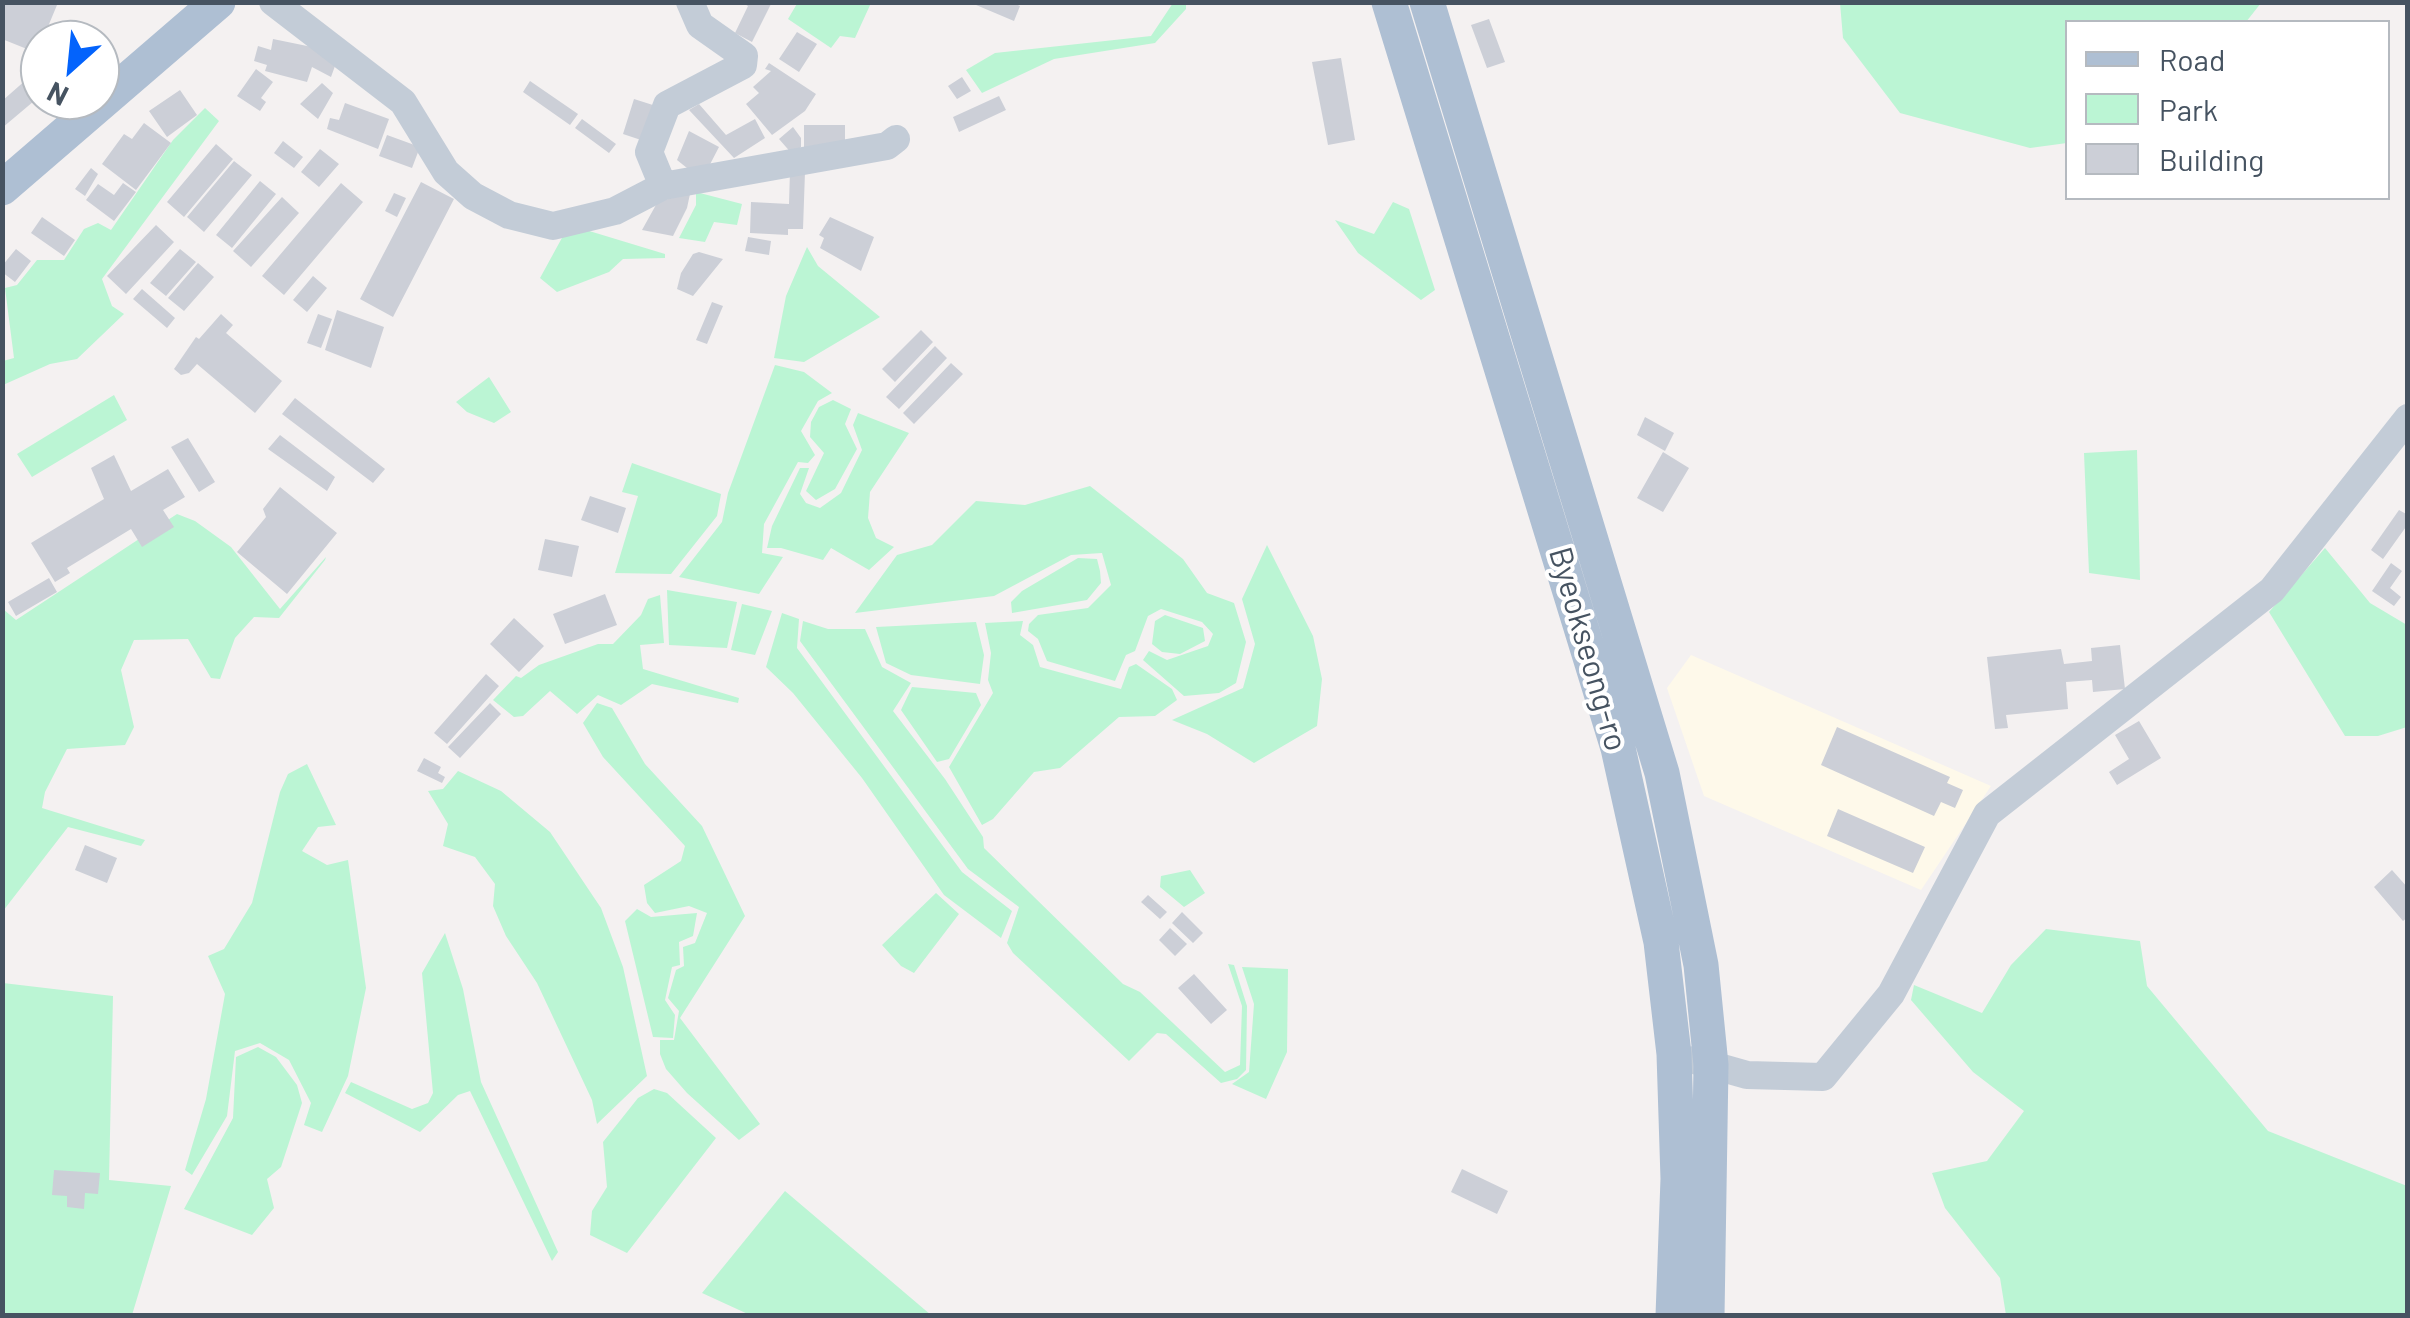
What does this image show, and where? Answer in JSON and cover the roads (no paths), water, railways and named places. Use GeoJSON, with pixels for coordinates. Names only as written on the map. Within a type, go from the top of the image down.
{"type":"FeatureCollection","features":[{"type":"Feature","properties":{"kind":"main road"},"geometry":{"type":"LineString","coordinates":[[2,188],[218,2]]}},
{"type":"Feature","properties":{"kind":"main road","name":"Byeokseong-ro"},"geometry":{"type":"LineString","coordinates":[[1388,2],[1618,748],[1661,942],[1674,1054],[1678,1178],[1672,1316]]}},
{"type":"Feature","properties":{"kind":"main road","name":"Byeokseong-ro"},"geometry":{"type":"LineString","coordinates":[[1426,2],[1662,773],[1701,965],[1711,1065],[1707,1316]]}},
{"type":"Feature","properties":{"kind":"street"},"geometry":{"type":"LineString","coordinates":[[272,2],[403,102],[446,172],[473,196],[509,215],[552,226],[616,211],[663,186],[887,146],[896,139]]}},
{"type":"Feature","properties":{"kind":"street"},"geometry":{"type":"LineString","coordinates":[[663,186],[649,152],[667,104],[743,65],[744,56],[700,25],[690,2]]}},
{"type":"Feature","properties":{"kind":"street"},"geometry":{"type":"LineString","coordinates":[[1674,1054],[1748,1075],[1823,1077],[1892,994],[1987,814],[2272,590],[2408,418]]}}]}
